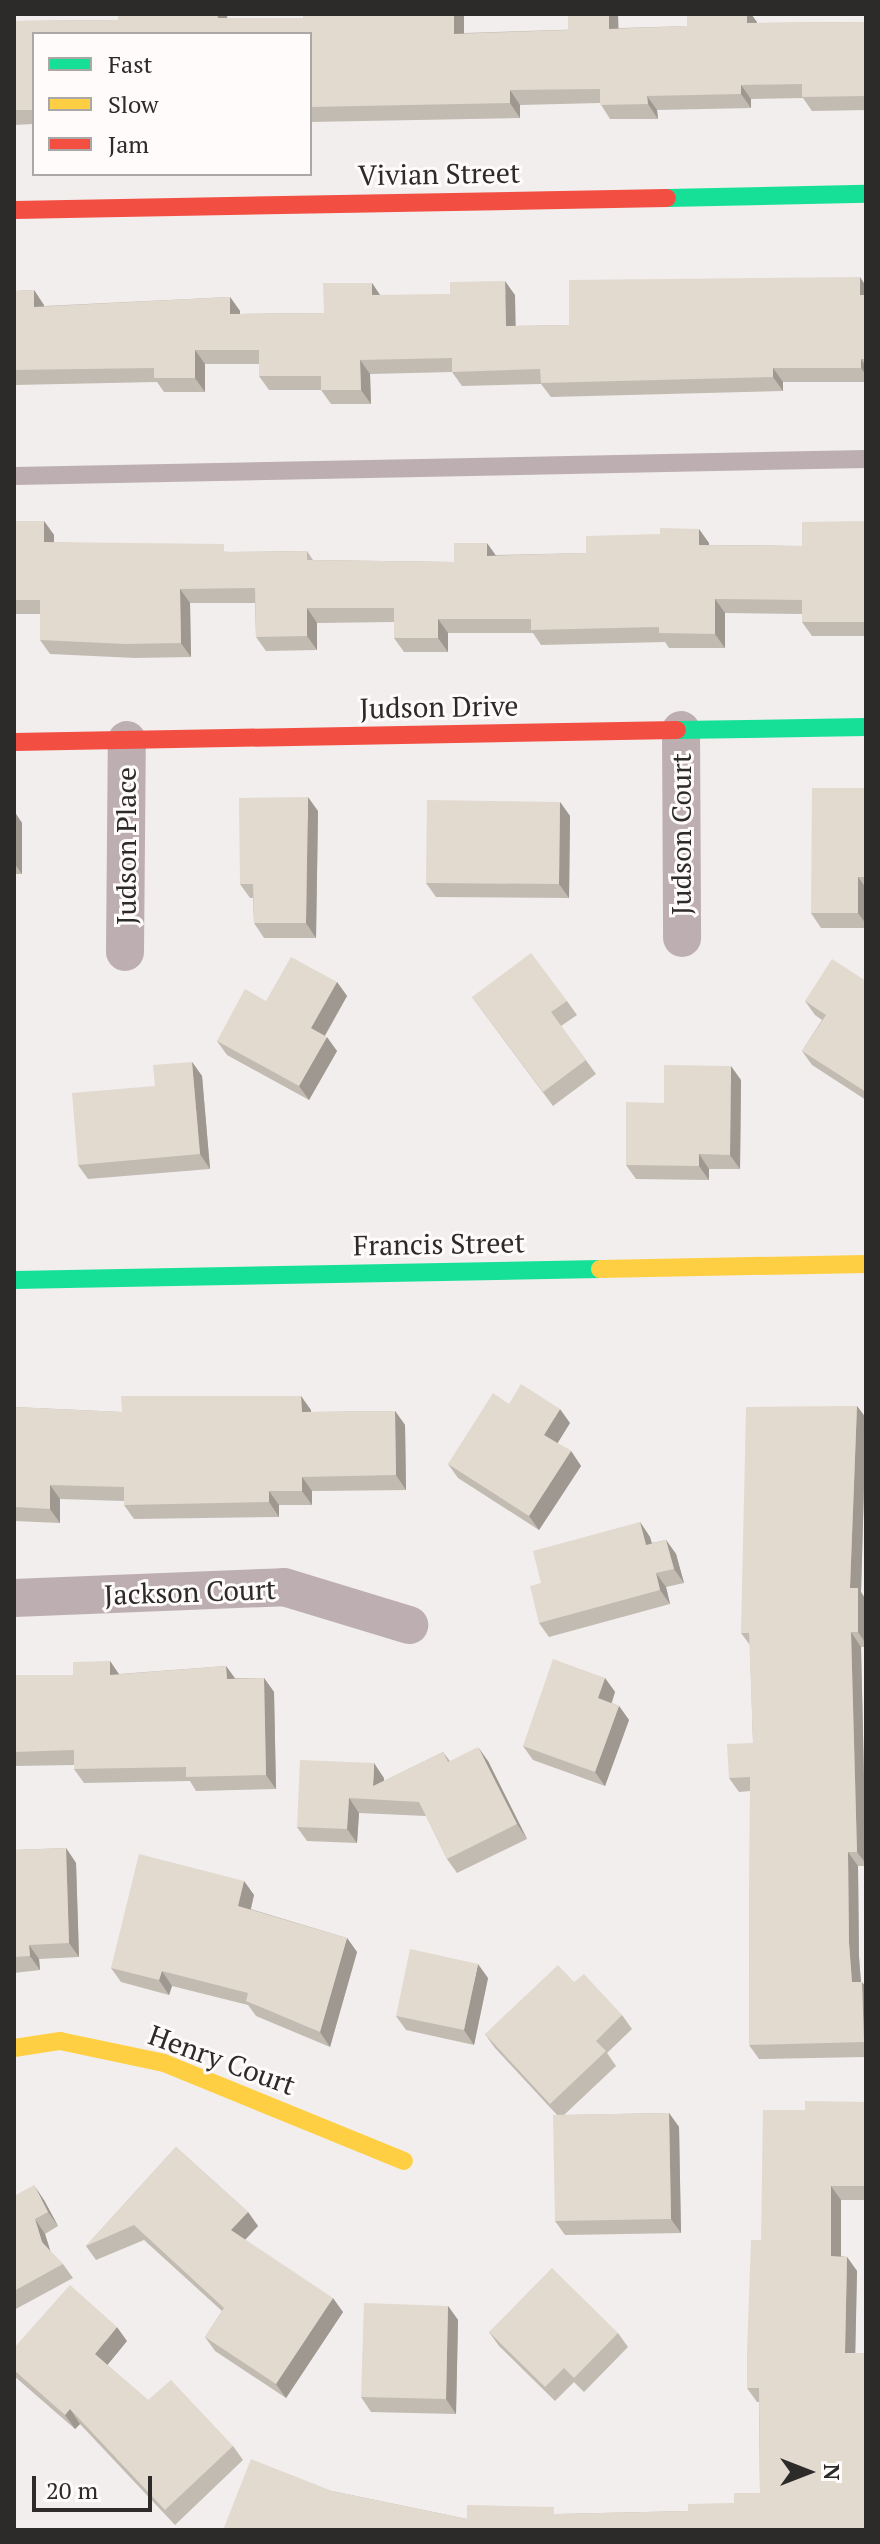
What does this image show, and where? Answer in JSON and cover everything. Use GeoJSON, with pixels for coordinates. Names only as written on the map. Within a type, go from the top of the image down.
{"type":"FeatureCollection","features":[{"type":"Feature","properties":{"kind":"street","name":"Vivian Street"},"geometry":{"type":"LineString","coordinates":[[14,210],[866,194]]}},
{"type":"Feature","properties":{"kind":"street","name":"Judson Drive"},"geometry":{"type":"LineString","coordinates":[[14,742],[866,727]]}},
{"type":"Feature","properties":{"kind":"street","name":"Judson Court"},"geometry":{"type":"LineString","coordinates":[[681,730],[682,938]]}},
{"type":"Feature","properties":{"kind":"street","name":"Judson Place"},"geometry":{"type":"LineString","coordinates":[[125,952],[127,740]]}},
{"type":"Feature","properties":{"kind":"street","name":"Francis Street"},"geometry":{"type":"LineString","coordinates":[[14,1280],[866,1264]]}},
{"type":"Feature","properties":{"kind":"street","name":"Jackson Court"},"geometry":{"type":"LineString","coordinates":[[14,1598],[284,1587],[409,1625]]}},
{"type":"Feature","properties":{"kind":"street","name":"Henry Court"},"geometry":{"type":"LineString","coordinates":[[14,2048],[60,2041],[164,2063],[404,2161]]}},
{"type":"Feature","properties":{"kind":"lane"},"geometry":{"type":"LineString","coordinates":[[14,476],[866,459]]}},
{"type":"Feature","properties":{"kind":"building"},"geometry":{"type":"Polygon","coordinates":[[[118,14],[303,18],[303,14],[454,14],[454,34],[568,30],[568,14],[609,14],[609,29],[687,26],[687,14],[747,14],[747,23],[866,22],[866,96],[802,97],[802,84],[741,85],[741,94],[647,96],[648,104],[600,105],[600,89],[510,90],[510,103],[312,107],[312,32],[32,32],[32,110],[14,110],[14,21],[118,20],[118,14]]]}},
{"type":"Feature","properties":{"kind":"building"},"geometry":{"type":"Polygon","coordinates":[[[860,277],[860,295],[866,295],[866,359],[861,359],[861,368],[773,368],[773,377],[541,383],[540,369],[452,372],[452,358],[360,360],[361,390],[321,390],[321,376],[259,376],[259,350],[195,350],[195,378],[154,378],[154,368],[14,370],[14,291],[34,290],[34,307],[230,297],[230,314],[324,313],[323,283],[372,283],[372,295],[450,294],[450,282],[505,281],[506,326],[569,325],[569,280],[860,277]]]}},
{"type":"Feature","properties":{"kind":"building"},"geometry":{"type":"Polygon","coordinates":[[[14,521],[44,521],[44,542],[224,544],[224,552],[307,551],[307,560],[454,562],[454,543],[487,543],[487,556],[586,553],[586,536],[660,534],[660,528],[699,529],[699,545],[802,546],[802,522],[866,521],[866,622],[802,622],[802,600],[715,599],[715,634],[659,633],[659,627],[531,630],[531,619],[438,619],[438,638],[394,638],[394,608],[307,608],[307,636],[256,637],[255,588],[180,589],[181,643],[40,640],[40,600],[14,600],[14,521]]]}},
{"type":"Feature","properties":{"kind":"building"},"geometry":{"type":"Polygon","coordinates":[[[812,788],[866,788],[866,877],[858,877],[858,913],[811,913],[812,788]]]}},
{"type":"Feature","properties":{"kind":"building"},"geometry":{"type":"Polygon","coordinates":[[[308,797],[306,923],[254,923],[253,884],[240,884],[239,798],[308,797]]]}},
{"type":"Feature","properties":{"kind":"building"},"geometry":{"type":"Polygon","coordinates":[[[427,800],[560,802],[559,884],[426,883],[427,800]]]}},
{"type":"Feature","properties":{"kind":"building"},"geometry":{"type":"Polygon","coordinates":[[[531,953],[567,1001],[551,1012],[586,1060],[543,1092],[472,997],[531,953]]]}},
{"type":"Feature","properties":{"kind":"building"},"geometry":{"type":"Polygon","coordinates":[[[291,957],[337,982],[311,1028],[327,1037],[299,1086],[217,1041],[245,989],[266,1001],[291,957]]]}},
{"type":"Feature","properties":{"kind":"building"},"geometry":{"type":"Polygon","coordinates":[[[832,959],[866,981],[866,1092],[802,1051],[826,1015],[805,1001],[832,959]]]}},
{"type":"Feature","properties":{"kind":"building"},"geometry":{"type":"Polygon","coordinates":[[[192,1062],[200,1154],[78,1165],[72,1093],[155,1086],[153,1065],[192,1062]]]}},
{"type":"Feature","properties":{"kind":"building"},"geometry":{"type":"Polygon","coordinates":[[[664,1065],[731,1066],[730,1155],[699,1154],[699,1166],[626,1165],[626,1102],[664,1103],[664,1065]]]}},
{"type":"Feature","properties":{"kind":"building"},"geometry":{"type":"Polygon","coordinates":[[[521,1384],[560,1409],[544,1435],[571,1451],[529,1516],[448,1464],[493,1393],[509,1404],[521,1384]]]}},
{"type":"Feature","properties":{"kind":"building"},"geometry":{"type":"Polygon","coordinates":[[[121,1396],[301,1396],[302,1412],[395,1411],[396,1475],[302,1477],[302,1491],[269,1491],[269,1502],[124,1505],[124,1487],[50,1485],[50,1509],[14,1507],[14,1407],[122,1412],[121,1396]]]}},
{"type":"Feature","properties":{"kind":"building"},"geometry":{"type":"Polygon","coordinates":[[[857,1406],[850,1588],[858,1588],[858,1632],[851,1632],[857,1852],[848,1852],[849,1943],[852,1982],[862,1982],[864,2042],[749,2045],[750,1777],[729,1778],[727,1744],[753,1743],[749,1633],[741,1633],[746,1407],[857,1406]]]}},
{"type":"Feature","properties":{"kind":"building"},"geometry":{"type":"Polygon","coordinates":[[[640,1522],[646,1545],[666,1540],[674,1569],[656,1573],[660,1590],[539,1623],[530,1586],[541,1583],[533,1551],[640,1522]]]}},
{"type":"Feature","properties":{"kind":"building"},"geometry":{"type":"Polygon","coordinates":[[[553,1659],[605,1678],[598,1698],[619,1706],[595,1772],[523,1746],[553,1659]]]}},
{"type":"Feature","properties":{"kind":"building"},"geometry":{"type":"Polygon","coordinates":[[[110,1661],[110,1675],[226,1666],[227,1679],[264,1678],[266,1775],[186,1777],[186,1767],[74,1769],[74,1750],[14,1752],[14,1675],[73,1675],[73,1662],[110,1661]]]}},
{"type":"Feature","properties":{"kind":"building"},"geometry":{"type":"Polygon","coordinates":[[[478,1747],[517,1824],[447,1859],[419,1802],[349,1798],[347,1829],[297,1827],[300,1760],[374,1763],[373,1786],[443,1752],[448,1762],[478,1747]]]}},
{"type":"Feature","properties":{"kind":"building"},"geometry":{"type":"Polygon","coordinates":[[[66,1848],[69,1943],[29,1945],[30,1956],[14,1957],[14,1850],[66,1848]]]}},
{"type":"Feature","properties":{"kind":"building"},"geometry":{"type":"Polygon","coordinates":[[[139,1854],[244,1881],[238,1906],[347,1938],[320,2032],[246,2001],[248,1993],[162,1971],[159,1980],[111,1968],[139,1854]]]}},
{"type":"Feature","properties":{"kind":"building"},"geometry":{"type":"Polygon","coordinates":[[[410,1949],[478,1964],[464,2030],[396,2016],[410,1949]]]}},
{"type":"Feature","properties":{"kind":"building"},"geometry":{"type":"Polygon","coordinates":[[[558,1965],[574,1982],[584,1974],[622,2015],[596,2041],[606,2051],[550,2104],[485,2034],[558,1965]]]}},
{"type":"Feature","properties":{"kind":"building"},"geometry":{"type":"Polygon","coordinates":[[[805,2101],[866,2102],[865,2186],[831,2186],[831,2256],[847,2257],[845,2353],[866,2353],[866,2530],[223,2530],[251,2459],[332,2491],[467,2519],[467,2505],[554,2507],[554,2514],[688,2511],[688,2504],[734,2503],[734,2493],[760,2493],[759,2388],[747,2388],[747,2353],[751,2240],[761,2240],[763,2110],[805,2110],[805,2101]]]}},
{"type":"Feature","properties":{"kind":"building"},"geometry":{"type":"Polygon","coordinates":[[[669,2113],[671,2219],[555,2221],[553,2115],[669,2113]]]}},
{"type":"Feature","properties":{"kind":"building"},"geometry":{"type":"Polygon","coordinates":[[[176,2147],[248,2212],[231,2230],[333,2298],[276,2384],[205,2337],[224,2308],[134,2225],[86,2246],[176,2147]]]}},
{"type":"Feature","properties":{"kind":"building"},"geometry":{"type":"Polygon","coordinates":[[[34,2185],[48,2212],[35,2219],[42,2242],[63,2264],[14,2291],[14,2196],[34,2185]]]}},
{"type":"Feature","properties":{"kind":"building"},"geometry":{"type":"Polygon","coordinates":[[[552,2268],[618,2333],[574,2378],[564,2368],[545,2387],[489,2332],[552,2268]]]}},
{"type":"Feature","properties":{"kind":"building"},"geometry":{"type":"Polygon","coordinates":[[[70,2285],[117,2327],[95,2354],[148,2400],[171,2380],[233,2446],[165,2510],[70,2409],[65,2415],[14,2370],[14,2348],[70,2285]]]}},
{"type":"Feature","properties":{"kind":"building"},"geometry":{"type":"Polygon","coordinates":[[[364,2303],[448,2306],[446,2399],[361,2397],[364,2303]]]}},
{"type":"Feature","properties":{"kind":"traffic: fast"},"geometry":{"type":"LineString","coordinates":[[667,198],[866,194]]}},
{"type":"Feature","properties":{"kind":"traffic: fast"},"geometry":{"type":"LineString","coordinates":[[677,730],[866,727]]}},
{"type":"Feature","properties":{"kind":"traffic: fast"},"geometry":{"type":"LineString","coordinates":[[14,1280],[600,1269]]}},
{"type":"Feature","properties":{"kind":"traffic: slow"},"geometry":{"type":"LineString","coordinates":[[600,1269],[866,1264]]}},
{"type":"Feature","properties":{"kind":"traffic: slow"},"geometry":{"type":"LineString","coordinates":[[14,2048],[60,2041],[164,2063],[404,2161]]}},
{"type":"Feature","properties":{"kind":"traffic: jam"},"geometry":{"type":"LineString","coordinates":[[14,210],[667,198]]}},
{"type":"Feature","properties":{"kind":"traffic: jam"},"geometry":{"type":"LineString","coordinates":[[14,742],[677,730]]}}]}
